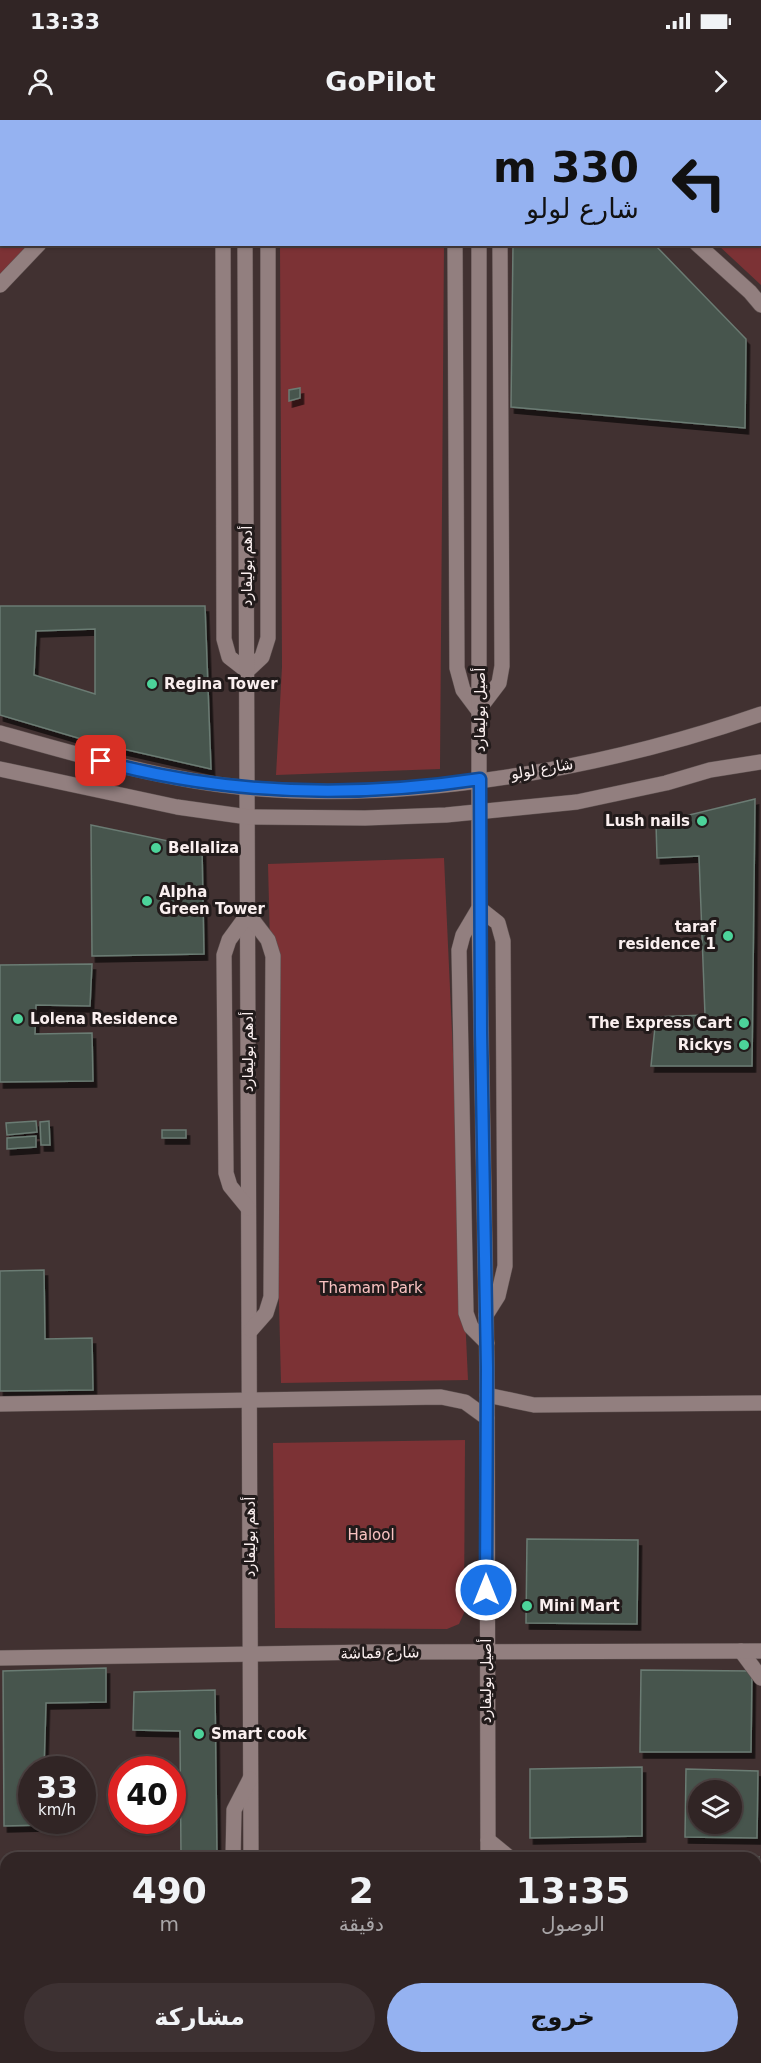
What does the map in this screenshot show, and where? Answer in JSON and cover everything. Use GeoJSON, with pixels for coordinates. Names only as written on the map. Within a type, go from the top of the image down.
{"type":"FeatureCollection","features":[{"type":"Feature","properties":{"kind":"street"},"geometry":{"type":"LineString","coordinates":[[0,285],[37,246]]}},
{"type":"Feature","properties":{"kind":"street"},"geometry":{"type":"LineString","coordinates":[[223,246],[224,639],[230,657],[247,671],[262,657],[268,638],[268,246]]}},
{"type":"Feature","properties":{"kind":"street","name":"أدهم بوليفارد"},"geometry":{"type":"LineString","coordinates":[[245,246],[248,1208],[251,1330],[249,1655],[251,1852]]}},
{"type":"Feature","properties":{"kind":"street"},"geometry":{"type":"LineString","coordinates":[[456,246],[457,668],[463,690],[480,711],[498,683],[502,666],[500,246]]}},
{"type":"Feature","properties":{"kind":"street","name":"أصيل بوليفارد"},"geometry":{"type":"LineString","coordinates":[[479,246],[479,908],[487,1343],[488,1852]]}},
{"type":"Feature","properties":{"kind":"street"},"geometry":{"type":"LineString","coordinates":[[699,246],[750,292],[761,305]]}},
{"type":"Feature","properties":{"kind":"street","name":"شارع لولو"},"geometry":{"type":"LineString","coordinates":[[0,733],[153,773],[248,788],[364,791],[480,779],[645,748],[761,714]]}},
{"type":"Feature","properties":{"kind":"street"},"geometry":{"type":"LineString","coordinates":[[1,770],[177,807],[248,817],[365,818],[480,812],[577,802],[666,783],[710,770],[761,762]]}},
{"type":"Feature","properties":{"kind":"street"},"geometry":{"type":"LineString","coordinates":[[486,1315],[498,1296],[504,1266],[503,935],[498,923],[479,908],[463,934],[459,950],[462,1188],[466,1313],[471,1327],[487,1343]]}},
{"type":"Feature","properties":{"kind":"street"},"geometry":{"type":"LineString","coordinates":[[248,1208],[230,1186],[226,1173],[224,955],[229,940],[248,914],[268,940],[273,956],[271,1297],[266,1313],[251,1330]]}},
{"type":"Feature","properties":{"kind":"street"},"geometry":{"type":"LineString","coordinates":[[481,1052],[504,1074]]}},
{"type":"Feature","properties":{"kind":"street"},"geometry":{"type":"LineString","coordinates":[[487,1395],[534,1405],[756,1403],[761,1389]]}},
{"type":"Feature","properties":{"kind":"street"},"geometry":{"type":"LineString","coordinates":[[2,1403],[441,1397],[465,1402],[487,1418]]}},
{"type":"Feature","properties":{"kind":"street"},"geometry":{"type":"LineString","coordinates":[[741,1651],[761,1678]]}},
{"type":"Feature","properties":{"kind":"street","name":"شارع قماشة"},"geometry":{"type":"LineString","coordinates":[[0,1658],[761,1651]]}},
{"type":"Feature","properties":{"kind":"street"},"geometry":{"type":"LineString","coordinates":[[232,1852],[234,1810],[250,1779]]}},
{"type":"Feature","properties":{"kind":"street"},"geometry":{"type":"LineString","coordinates":[[488,1840],[503,1852]]}},
{"type":"Feature","properties":{"kind":"green space"},"geometry":{"type":"Polygon","coordinates":[[[0,246],[31,246],[0,279],[0,246]]]}},
{"type":"Feature","properties":{"kind":"green space"},"geometry":{"type":"Polygon","coordinates":[[[280,246],[444,246],[440,769],[276,775],[282,667],[280,246]]]}},
{"type":"Feature","properties":{"kind":"green space"},"geometry":{"type":"Polygon","coordinates":[[[719,246],[761,246],[761,285],[719,246]]]}},
{"type":"Feature","properties":{"kind":"green space","name":"Thamam Park"},"geometry":{"type":"Polygon","coordinates":[[[444,858],[468,1380],[281,1383],[268,864],[444,858]]]}},
{"type":"Feature","properties":{"kind":"green space","name":"Halool"},"geometry":{"type":"Polygon","coordinates":[[[465,1440],[464,1613],[459,1624],[447,1629],[275,1628],[273,1443],[465,1440]]]}},
{"type":"Feature","properties":{"kind":"building"},"geometry":{"type":"Polygon","coordinates":[[[513,246],[656,246],[746,339],[745,428],[511,407],[513,246]]]}},
{"type":"Feature","properties":{"kind":"building"},"geometry":{"type":"Polygon","coordinates":[[[300,388],[300,398],[289,401],[289,390],[300,388]]]}},
{"type":"Feature","properties":{"kind":"building","name":"Regina Tower"},"geometry":{"type":"Polygon","coordinates":[[[0,606],[205,606],[211,769],[88,741],[0,715],[0,606]],[[95,629],[36,631],[34,675],[95,694],[95,629]]]}},
{"type":"Feature","properties":{"kind":"building","name":"taraf residence 1"},"geometry":{"type":"Polygon","coordinates":[[[755,799],[752,1066],[651,1066],[656,1017],[705,1015],[699,856],[657,858],[656,823],[755,799]]]}},
{"type":"Feature","properties":{"kind":"building","name":"Alpha Green Tower"},"geometry":{"type":"Polygon","coordinates":[[[91,825],[202,848],[204,954],[92,956],[91,825]]]}},
{"type":"Feature","properties":{"kind":"building","name":"Lolena Residence"},"geometry":{"type":"Polygon","coordinates":[[[92,964],[90,1006],[36,1005],[35,1034],[92,1033],[93,1081],[0,1082],[0,965],[92,964]]]}},
{"type":"Feature","properties":{"kind":"building"},"geometry":{"type":"Polygon","coordinates":[[[36,1121],[37,1132],[7,1135],[6,1123],[36,1121]]]}},
{"type":"Feature","properties":{"kind":"building"},"geometry":{"type":"Polygon","coordinates":[[[49,1121],[50,1145],[41,1145],[40,1122],[49,1121]]]}},
{"type":"Feature","properties":{"kind":"building"},"geometry":{"type":"Polygon","coordinates":[[[162,1130],[186,1130],[186,1138],[162,1138],[162,1130]]]}},
{"type":"Feature","properties":{"kind":"building"},"geometry":{"type":"Polygon","coordinates":[[[36,1136],[36,1147],[7,1149],[7,1138],[36,1136]]]}},
{"type":"Feature","properties":{"kind":"building"},"geometry":{"type":"Polygon","coordinates":[[[44,1270],[45,1339],[92,1338],[93,1390],[0,1391],[0,1271],[44,1270]]]}},
{"type":"Feature","properties":{"kind":"building"},"geometry":{"type":"Polygon","coordinates":[[[527,1539],[638,1540],[637,1624],[526,1623],[527,1539]]]}},
{"type":"Feature","properties":{"kind":"building"},"geometry":{"type":"Polygon","coordinates":[[[106,1668],[106,1702],[46,1703],[44,1756],[18,1756],[18,1826],[4,1826],[3,1671],[106,1668]]]}},
{"type":"Feature","properties":{"kind":"building"},"geometry":{"type":"Polygon","coordinates":[[[641,1670],[752,1671],[751,1752],[640,1752],[641,1670]]]}},
{"type":"Feature","properties":{"kind":"building"},"geometry":{"type":"Polygon","coordinates":[[[215,1690],[217,1852],[181,1852],[181,1834],[186,1834],[186,1756],[180,1756],[180,1731],[133,1730],[134,1692],[215,1690]]]}},
{"type":"Feature","properties":{"kind":"building"},"geometry":{"type":"Polygon","coordinates":[[[642,1767],[642,1836],[530,1838],[530,1769],[642,1767]]]}},
{"type":"Feature","properties":{"kind":"building"},"geometry":{"type":"Polygon","coordinates":[[[686,1769],[758,1771],[757,1838],[685,1837],[686,1769]]]}},
{"type":"Feature","properties":{"kind":"place","name":"Regina Tower"},"geometry":{"type":"Point","coordinates":[152,684]}},
{"type":"Feature","properties":{"kind":"place","name":"Lush nails"},"geometry":{"type":"Point","coordinates":[702,821]}},
{"type":"Feature","properties":{"kind":"place","name":"Bellaliza"},"geometry":{"type":"Point","coordinates":[156,848]}},
{"type":"Feature","properties":{"kind":"place","name":"Alpha Green Tower"},"geometry":{"type":"Point","coordinates":[147,901]}},
{"type":"Feature","properties":{"kind":"place","name":"taraf residence 1"},"geometry":{"type":"Point","coordinates":[728,936]}},
{"type":"Feature","properties":{"kind":"place","name":"Lolena Residence"},"geometry":{"type":"Point","coordinates":[18,1019]}},
{"type":"Feature","properties":{"kind":"place","name":"The Express Cart"},"geometry":{"type":"Point","coordinates":[744,1023]}},
{"type":"Feature","properties":{"kind":"place","name":"Rickys"},"geometry":{"type":"Point","coordinates":[744,1045]}},
{"type":"Feature","properties":{"kind":"place","name":"Mini Mart"},"geometry":{"type":"Point","coordinates":[527,1606]}},
{"type":"Feature","properties":{"kind":"place","name":"Smart cook"},"geometry":{"type":"Point","coordinates":[199,1734]}},
{"type":"Feature","properties":{"kind":"route"},"geometry":{"type":"LineString","coordinates":[[101,761],[163,776],[206,783],[300,791],[364,791],[480,779],[479,908],[487,1368],[486,1590]]}}]}
